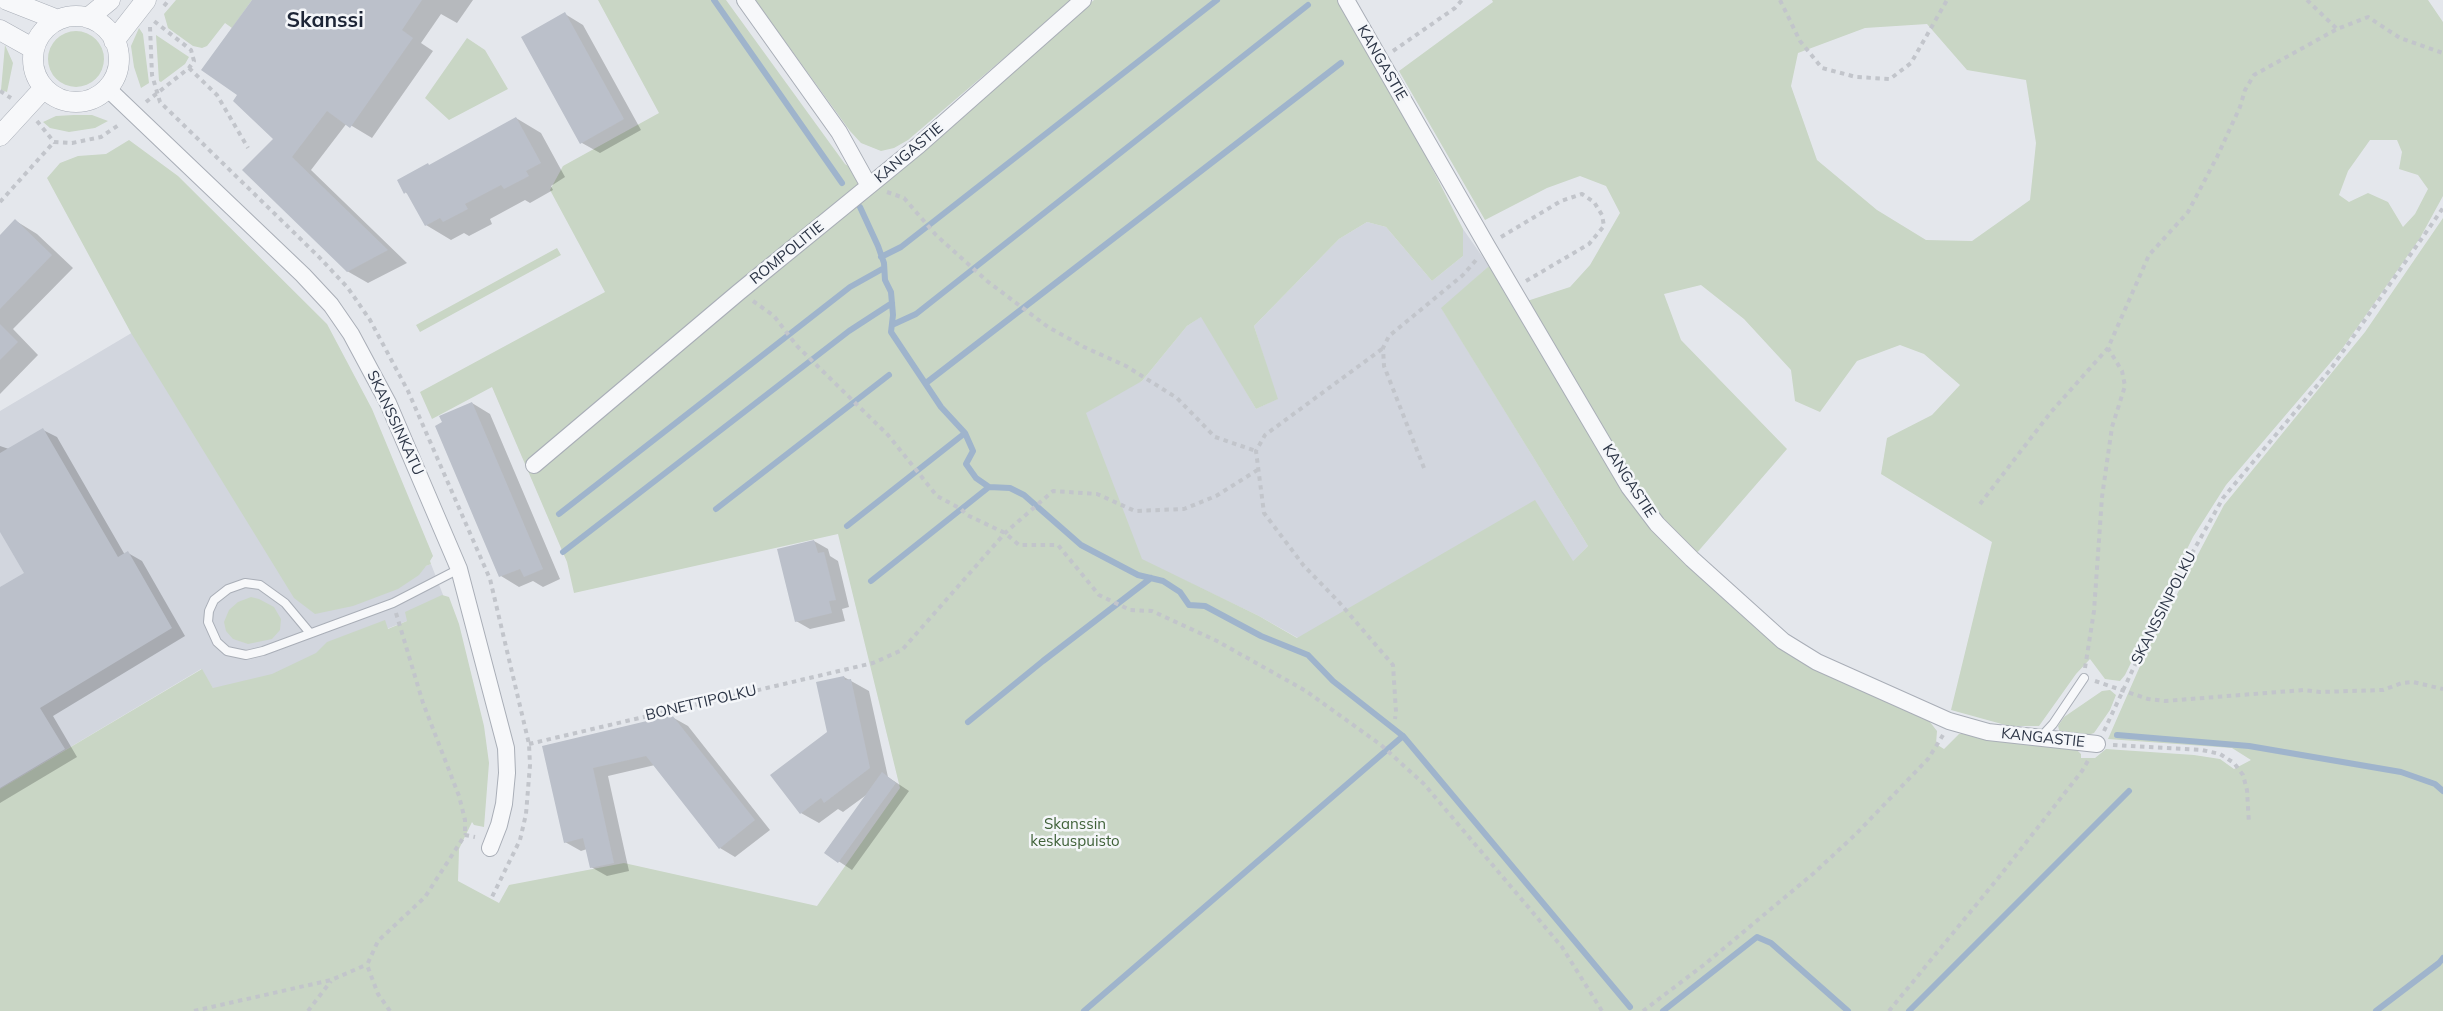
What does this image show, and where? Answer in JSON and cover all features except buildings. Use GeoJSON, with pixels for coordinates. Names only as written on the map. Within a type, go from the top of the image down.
{"type":"FeatureCollection","features":[{"type":"Feature","properties":{"kind":"street"},"geometry":{"type":"LineString","coordinates":[[7,0],[58,20]]}},
{"type":"Feature","properties":{"kind":"street"},"geometry":{"type":"LineString","coordinates":[[88,18],[110,0]]}},
{"type":"Feature","properties":{"kind":"street"},"geometry":{"type":"LineString","coordinates":[[114,41],[146,0]]}},
{"type":"Feature","properties":{"kind":"street"},"geometry":{"type":"LineString","coordinates":[[746,0],[839,132],[869,186]]}},
{"type":"Feature","properties":{"kind":"street","name":"KANGASTIE"},"geometry":{"type":"LineString","coordinates":[[869,186],[919,145],[1083,0]]}},
{"type":"Feature","properties":{"kind":"street","name":"KANGASTIE"},"geometry":{"type":"LineString","coordinates":[[1346,0],[1629,487],[1657,524],[1692,559],[1783,641],[1817,662],[1948,721],[1988,732],[2097,744]]}},
{"type":"Feature","properties":{"kind":"street"},"geometry":{"type":"LineString","coordinates":[[73,16],[88,18],[104,27],[114,41],[118,50],[117,69],[107,88],[94,98],[77,102],[59,99],[44,88],[34,70],[34,49],[42,32],[58,20],[73,16]]}},
{"type":"Feature","properties":{"kind":"street"},"geometry":{"type":"LineString","coordinates":[[0,30],[34,49]]}},
{"type":"Feature","properties":{"kind":"street"},"geometry":{"type":"LineString","coordinates":[[0,136],[44,88]]}},
{"type":"Feature","properties":{"kind":"street","name":"SKANSSINKATU"},"geometry":{"type":"LineString","coordinates":[[107,88],[303,275],[331,305],[351,334],[388,402],[459,569],[506,748],[507,774],[504,804],[490,848]]}},
{"type":"Feature","properties":{"kind":"street","name":"ROMPOLITIE"},"geometry":{"type":"LineString","coordinates":[[534,465],[869,186]]}},
{"type":"Feature","properties":{"kind":"lane"},"geometry":{"type":"LineString","coordinates":[[310,633],[285,603],[260,585],[245,583],[228,589],[214,600],[209,611],[208,622],[217,642],[227,651],[246,655],[263,651],[393,603],[459,569]]}},
{"type":"Feature","properties":{"kind":"lane"},"geometry":{"type":"LineString","coordinates":[[2040,736],[2053,724],[2084,678]]}},
{"type":"Feature","properties":{"kind":"path"},"geometry":{"type":"LineString","coordinates":[[1380,60],[1455,8],[1462,0]]}},
{"type":"Feature","properties":{"kind":"path"},"geometry":{"type":"LineString","coordinates":[[1780,0],[1800,41],[1822,68],[1856,77],[1890,79],[1911,63],[1947,0]]}},
{"type":"Feature","properties":{"kind":"path"},"geometry":{"type":"LineString","coordinates":[[2307,0],[2337,29]]}},
{"type":"Feature","properties":{"kind":"path"},"geometry":{"type":"LineString","coordinates":[[1980,504],[2051,412],[2108,348],[2149,255],[2188,212],[2217,157],[2240,107],[2245,90],[2254,75],[2337,29],[2368,17],[2400,38],[2443,53]]}},
{"type":"Feature","properties":{"kind":"path"},"geometry":{"type":"LineString","coordinates":[[0,91],[26,108],[54,142],[72,143],[101,137],[134,113],[189,68],[194,61],[191,50],[154,21]]}},
{"type":"Feature","properties":{"kind":"path"},"geometry":{"type":"LineString","coordinates":[[189,68],[217,95],[248,148]]}},
{"type":"Feature","properties":{"kind":"path"},"geometry":{"type":"LineString","coordinates":[[0,202],[54,142]]}},
{"type":"Feature","properties":{"kind":"path"},"geometry":{"type":"LineString","coordinates":[[869,186],[904,198],[936,235],[987,281],[1048,327],[1126,366],[1177,398],[1215,437],[1256,451]]}},
{"type":"Feature","properties":{"kind":"path"},"geometry":{"type":"LineString","coordinates":[[1395,719],[1393,664],[1304,566],[1264,513],[1256,451],[1265,435],[1383,348],[1389,336],[1463,275],[1487,246],[1561,201],[1582,194],[1593,202],[1602,215],[1604,226],[1589,244],[1513,290]]}},
{"type":"Feature","properties":{"kind":"path","name":"SKANSSINPOLKU"},"geometry":{"type":"LineString","coordinates":[[1889,1011],[2082,771],[2163,605],[2223,498],[2330,370],[2443,208]]}},
{"type":"Feature","properties":{"kind":"path"},"geometry":{"type":"LineString","coordinates":[[739,292],[774,316],[797,346],[888,435],[937,496],[961,509],[966,515],[1005,533],[1018,544],[1058,545],[1099,595],[1130,610],[1152,610],[1217,641],[1306,691],[1381,745],[1424,784],[1562,947],[1602,1011]]}},
{"type":"Feature","properties":{"kind":"path"},"geometry":{"type":"LineString","coordinates":[[1383,348],[1384,366],[1425,468]]}},
{"type":"Feature","properties":{"kind":"path"},"geometry":{"type":"LineString","coordinates":[[2108,348],[2122,371],[2125,386],[2112,427],[2102,497],[2094,611],[2084,678],[2148,699],[2165,701],[2304,690],[2320,692],[2383,690],[2402,683],[2413,682],[2443,688]]}},
{"type":"Feature","properties":{"kind":"path","name":"BONETTIPOLKU"},"geometry":{"type":"LineString","coordinates":[[529,744],[873,663],[902,650],[1005,533],[1053,491],[1097,494],[1135,511],[1184,509],[1216,496],[1259,469]]}},
{"type":"Feature","properties":{"kind":"path"},"geometry":{"type":"LineString","coordinates":[[194,1011],[331,981],[367,965],[378,941],[425,897],[465,835],[465,820],[459,796],[423,703],[393,603]]}},
{"type":"Feature","properties":{"kind":"path"},"geometry":{"type":"LineString","coordinates":[[1643,1011],[1705,964],[1814,873],[1856,834],[1928,759],[1940,742],[1948,721]]}},
{"type":"Feature","properties":{"kind":"path"},"geometry":{"type":"LineString","coordinates":[[2097,744],[2202,750],[2220,754],[2234,763],[2243,775],[2247,790],[2249,824]]}},
{"type":"Feature","properties":{"kind":"path"},"geometry":{"type":"LineString","coordinates":[[465,835],[475,837],[490,848]]}},
{"type":"Feature","properties":{"kind":"path"},"geometry":{"type":"LineString","coordinates":[[367,965],[378,994],[390,1011]]}},
{"type":"Feature","properties":{"kind":"path"},"geometry":{"type":"LineString","coordinates":[[308,1011],[331,981]]}},
{"type":"Feature","properties":{"kind":"shaded area"},"geometry":{"type":"Polygon","coordinates":[[[1367,222],[1386,227],[1432,281],[1463,256],[1463,229],[1489,266],[1442,309],[1588,546],[1531,604],[1406,699],[1259,616],[1086,533],[1040,426],[1142,381],[1187,326],[1202,316],[1256,409],[1277,399],[1254,326],[1339,239],[1367,222]]]}},
{"type":"Feature","properties":{"kind":"shaded area"},"geometry":{"type":"Polygon","coordinates":[[[145,325],[316,610],[431,564],[447,605],[218,696],[201,669],[0,789],[0,411],[145,325]]]}},
{"type":"Feature","properties":{"kind":"green space"},"geometry":{"type":"Polygon","coordinates":[[[176,0],[252,0],[232,28],[225,23],[207,46],[202,48],[193,46],[168,28],[164,14],[176,0]]]}},
{"type":"Feature","properties":{"kind":"green space","name":"Skanssin keskuspuisto"},"geometry":{"type":"Polygon","coordinates":[[[598,0],[726,0],[845,164],[878,186],[1094,0],[1339,0],[1405,115],[1463,229],[1463,256],[1432,281],[1386,227],[1367,222],[1339,239],[1254,326],[1278,399],[1256,409],[1201,317],[1187,326],[1142,381],[1086,413],[1142,559],[1259,616],[1297,638],[1535,500],[1573,561],[1588,546],[1441,308],[1489,266],[1649,526],[1680,559],[1773,643],[1926,717],[1937,731],[1936,744],[1944,749],[1959,734],[1970,733],[2074,747],[2081,754],[2081,758],[2095,758],[2106,749],[2220,759],[2234,769],[2251,760],[2232,748],[2108,739],[2144,657],[2224,505],[2365,332],[2443,218],[2443,1011],[0,1011],[0,789],[202,669],[213,688],[272,674],[316,653],[327,642],[385,620],[388,629],[407,621],[405,612],[442,595],[449,597],[459,624],[484,726],[489,763],[484,827],[474,825],[472,822],[459,849],[458,881],[499,903],[509,885],[624,863],[817,906],[900,788],[838,534],[574,593],[567,562],[492,387],[432,419],[420,392],[605,292],[550,190],[563,166],[659,113],[598,0]]]}},
{"type":"Feature","properties":{"kind":"green space"},"geometry":{"type":"Polygon","coordinates":[[[755,0],[1072,0],[908,140],[894,148],[881,151],[861,143],[850,131],[755,0]]]}},
{"type":"Feature","properties":{"kind":"green space"},"geometry":{"type":"Polygon","coordinates":[[[1492,0],[2428,0],[2443,22],[2443,196],[2420,238],[2342,349],[2226,485],[2193,537],[2125,675],[2120,681],[2105,679],[2090,659],[2076,674],[2039,726],[2009,726],[1951,710],[1992,542],[1881,474],[1887,438],[1932,415],[1960,385],[1924,354],[1900,345],[1857,361],[1820,412],[1795,401],[1791,370],[1744,319],[1701,285],[1664,294],[1681,340],[1787,449],[1695,555],[1657,515],[1628,474],[1527,301],[1570,287],[1590,265],[1620,213],[1606,186],[1580,176],[1547,188],[1485,220],[1399,71],[1493,2],[1492,0]],[[1927,24],[1865,28],[1798,53],[1791,86],[1817,160],[1877,210],[1926,240],[1972,241],[2030,200],[2036,143],[2026,80],[1967,70],[1927,24]],[[2370,140],[2348,171],[2339,195],[2349,202],[2368,193],[2388,202],[2403,227],[2415,214],[2428,189],[2418,175],[2399,169],[2402,152],[2397,140],[2370,140]]]}},
{"type":"Feature","properties":{"kind":"green space"},"geometry":{"type":"Polygon","coordinates":[[[139,28],[143,34],[149,83],[141,88],[134,67],[131,46],[139,28]]]}},
{"type":"Feature","properties":{"kind":"green space"},"geometry":{"type":"Polygon","coordinates":[[[76,31],[96,39],[104,59],[96,79],[76,87],[56,79],[48,59],[56,39],[76,31]]]}},
{"type":"Feature","properties":{"kind":"green space"},"geometry":{"type":"Polygon","coordinates":[[[156,35],[189,57],[185,64],[161,82],[159,81],[156,35]]]}},
{"type":"Feature","properties":{"kind":"green space"},"geometry":{"type":"Polygon","coordinates":[[[467,38],[485,50],[508,89],[449,120],[425,98],[467,38]]]}},
{"type":"Feature","properties":{"kind":"green space"},"geometry":{"type":"Polygon","coordinates":[[[5,45],[13,63],[7,92],[1,90],[5,45]]]}},
{"type":"Feature","properties":{"kind":"green space"},"geometry":{"type":"Polygon","coordinates":[[[92,115],[108,121],[95,128],[69,132],[50,128],[43,122],[56,116],[92,115]]]}},
{"type":"Feature","properties":{"kind":"green space"},"geometry":{"type":"Polygon","coordinates":[[[129,140],[178,176],[327,324],[372,409],[433,556],[431,564],[398,589],[353,606],[315,614],[294,598],[131,333],[47,178],[60,163],[78,156],[106,154],[129,140]]]}},
{"type":"Feature","properties":{"kind":"green space"},"geometry":{"type":"Polygon","coordinates":[[[557,248],[561,255],[420,332],[416,325],[557,248]]]}},
{"type":"Feature","properties":{"kind":"green space"},"geometry":{"type":"Polygon","coordinates":[[[251,597],[274,607],[281,619],[280,630],[272,639],[248,644],[233,639],[226,631],[224,622],[229,610],[238,602],[251,597]]]}},
{"type":"Feature","properties":{"kind":"green space"},"geometry":{"type":"Polygon","coordinates":[[[2110,690],[2116,695],[2110,710],[2094,733],[2085,736],[2060,733],[2058,726],[2064,717],[2102,691],[2110,690]]]}},
{"type":"Feature","properties":{"kind":"waterway"},"geometry":{"type":"LineString","coordinates":[[714,0],[842,183]]}},
{"type":"Feature","properties":{"kind":"waterway"},"geometry":{"type":"LineString","coordinates":[[881,257],[901,247],[1217,0]]}},
{"type":"Feature","properties":{"kind":"waterway"},"geometry":{"type":"LineString","coordinates":[[892,325],[916,314],[1308,5]]}},
{"type":"Feature","properties":{"kind":"waterway"},"geometry":{"type":"LineString","coordinates":[[926,383],[1341,63]]}},
{"type":"Feature","properties":{"kind":"waterway"},"geometry":{"type":"LineString","coordinates":[[860,207],[884,263],[885,280],[891,292],[893,315],[891,332],[941,407],[965,433],[973,451],[966,464],[976,478],[989,487],[1010,488],[1024,495],[1081,545],[1138,575],[1163,581],[1180,592],[1189,605],[1205,606],[1261,636],[1308,655],[1333,681],[1403,736],[1630,1007]]}},
{"type":"Feature","properties":{"kind":"waterway"},"geometry":{"type":"LineString","coordinates":[[559,514],[850,287],[884,268]]}},
{"type":"Feature","properties":{"kind":"waterway"},"geometry":{"type":"LineString","coordinates":[[563,552],[849,331],[892,303]]}},
{"type":"Feature","properties":{"kind":"waterway"},"geometry":{"type":"LineString","coordinates":[[716,509],[889,375]]}},
{"type":"Feature","properties":{"kind":"waterway"},"geometry":{"type":"LineString","coordinates":[[847,526],[965,433]]}},
{"type":"Feature","properties":{"kind":"waterway"},"geometry":{"type":"LineString","coordinates":[[871,581],[989,487]]}},
{"type":"Feature","properties":{"kind":"waterway"},"geometry":{"type":"LineString","coordinates":[[968,722],[1151,578]]}},
{"type":"Feature","properties":{"kind":"waterway"},"geometry":{"type":"LineString","coordinates":[[2117,735],[2249,746],[2401,772],[2435,784],[2443,791]]}},
{"type":"Feature","properties":{"kind":"waterway"},"geometry":{"type":"LineString","coordinates":[[1084,1011],[1403,736]]}},
{"type":"Feature","properties":{"kind":"waterway"},"geometry":{"type":"LineString","coordinates":[[1909,1011],[2129,791]]}},
{"type":"Feature","properties":{"kind":"waterway"},"geometry":{"type":"LineString","coordinates":[[1663,1011],[1757,937],[1771,943],[1848,1011]]}},
{"type":"Feature","properties":{"kind":"waterway"},"geometry":{"type":"LineString","coordinates":[[2376,1011],[2443,958]]}},
{"type":"Feature","properties":{"kind":"district","name":"Skanssi"},"geometry":{"type":"Point","coordinates":[325,21]}}]}
